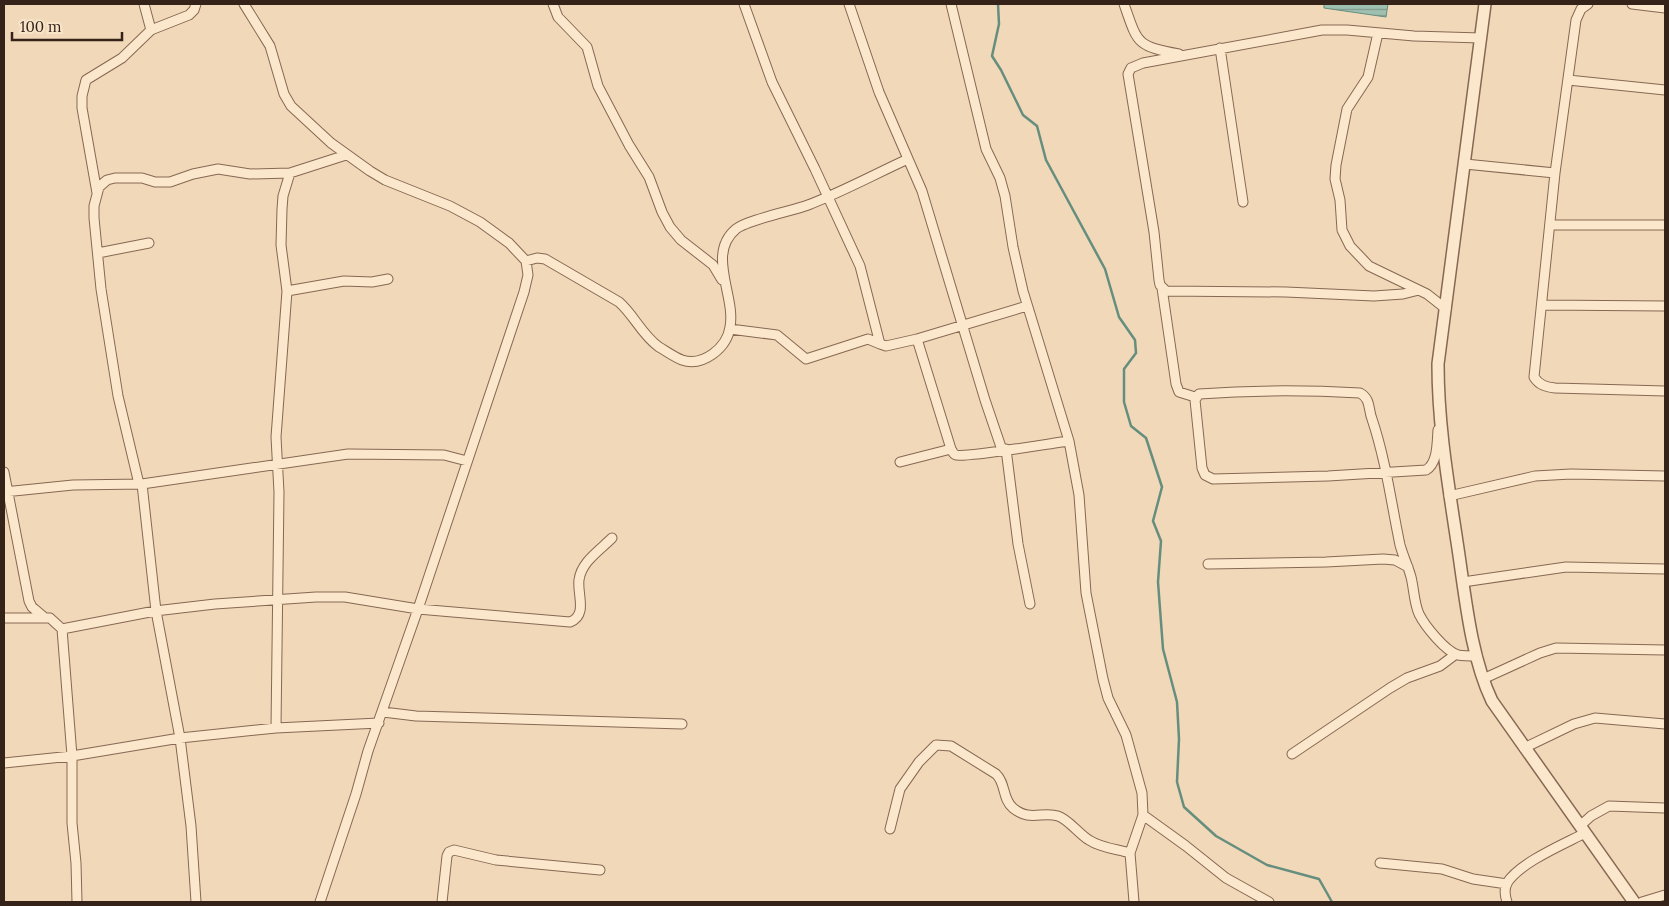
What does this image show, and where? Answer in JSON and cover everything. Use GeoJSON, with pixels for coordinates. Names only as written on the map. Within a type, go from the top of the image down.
{"type":"FeatureCollection","features":[{"type":"Feature","properties":{"kind":"street"},"geometry":{"type":"LineString","coordinates":[[144,4],[151,30]]}},
{"type":"Feature","properties":{"kind":"street"},"geometry":{"type":"LineString","coordinates":[[97,193],[82,108],[82,96],[86,80],[122,58],[151,30],[185,18],[194,10],[196,4]]}},
{"type":"Feature","properties":{"kind":"street"},"geometry":{"type":"LineString","coordinates":[[244,4],[270,46],[288,104],[346,155],[385,180],[450,206],[480,222],[509,243],[526,261],[528,275],[320,902]]}},
{"type":"Feature","properties":{"kind":"street"},"geometry":{"type":"LineString","coordinates":[[553,4],[558,17],[586,47],[598,86],[629,145],[649,177],[662,212],[670,227],[681,240],[713,265],[726,289]]}},
{"type":"Feature","properties":{"kind":"street"},"geometry":{"type":"LineString","coordinates":[[744,4],[772,82],[860,266],[880,344]]}},
{"type":"Feature","properties":{"kind":"street"},"geometry":{"type":"LineString","coordinates":[[849,4],[874,78],[922,191],[983,392],[1004,450],[1018,544],[1030,604]]}},
{"type":"Feature","properties":{"kind":"street"},"geometry":{"type":"LineString","coordinates":[[950,4],[986,149],[996,167],[1005,196],[1017,265],[1027,306],[1069,441],[1079,496],[1086,593],[1103,679],[1108,698],[1126,735],[1142,793],[1143,815],[1130,853],[1134,902]]}},
{"type":"Feature","properties":{"kind":"street"},"geometry":{"type":"LineString","coordinates":[[1124,4],[1138,39],[1149,47],[1185,55]]}},
{"type":"Feature","properties":{"kind":"street"},"geometry":{"type":"LineString","coordinates":[[1485,4],[1438,364],[1439,420],[1463,582],[1477,656],[1483,679],[1492,701],[1634,902]]}},
{"type":"Feature","properties":{"kind":"street"},"geometry":{"type":"LineString","coordinates":[[1588,4],[1581,9],[1576,20],[1555,173],[1534,377],[1538,383],[1555,388],[1665,391]]}},
{"type":"Feature","properties":{"kind":"street"},"geometry":{"type":"LineString","coordinates":[[1632,4],[1665,8]]}},
{"type":"Feature","properties":{"kind":"street"},"geometry":{"type":"LineString","coordinates":[[1195,398],[1179,392],[1176,384],[1162,288],[1159,280],[1154,232],[1137,122],[1128,77],[1129,70],[1134,66],[1185,55],[1322,30],[1335,29],[1432,37],[1481,38]]}},
{"type":"Feature","properties":{"kind":"street"},"geometry":{"type":"LineString","coordinates":[[1378,33],[1368,77],[1347,109],[1336,165],[1335,179],[1340,200],[1342,230],[1350,246],[1369,266],[1419,290],[1435,299],[1446,309]]}},
{"type":"Feature","properties":{"kind":"street"},"geometry":{"type":"LineString","coordinates":[[1220,48],[1243,202]]}},
{"type":"Feature","properties":{"kind":"street"},"geometry":{"type":"LineString","coordinates":[[1568,80],[1665,90]]}},
{"type":"Feature","properties":{"kind":"street"},"geometry":{"type":"LineString","coordinates":[[196,902],[191,826],[180,738],[156,611],[140,484],[118,396],[101,289],[94,218],[98,187],[102,182],[115,178],[142,178],[155,182],[170,182],[193,174],[218,169],[250,174],[290,173],[293,170],[346,155]]}},
{"type":"Feature","properties":{"kind":"street"},"geometry":{"type":"LineString","coordinates":[[526,261],[537,258],[545,259],[625,307],[647,336],[657,345],[683,360],[701,360],[710,356],[720,347],[730,329],[730,304],[722,268],[723,252],[729,238],[736,230],[752,222],[811,204],[908,159]]}},
{"type":"Feature","properties":{"kind":"street"},"geometry":{"type":"LineString","coordinates":[[1465,164],[1555,173]]}},
{"type":"Feature","properties":{"kind":"street"},"geometry":{"type":"LineString","coordinates":[[276,728],[278,464],[276,447],[287,291],[281,246],[283,196],[290,173]]}},
{"type":"Feature","properties":{"kind":"street"},"geometry":{"type":"LineString","coordinates":[[1550,225],[1665,225]]}},
{"type":"Feature","properties":{"kind":"street"},"geometry":{"type":"LineString","coordinates":[[98,253],[149,243]]}},
{"type":"Feature","properties":{"kind":"street"},"geometry":{"type":"LineString","coordinates":[[287,291],[344,281],[372,282],[388,279]]}},
{"type":"Feature","properties":{"kind":"street"},"geometry":{"type":"LineString","coordinates":[[1162,288],[1171,292],[1286,292],[1374,296],[1403,294],[1419,290]]}},
{"type":"Feature","properties":{"kind":"street"},"geometry":{"type":"LineString","coordinates":[[1542,305],[1665,306]]}},
{"type":"Feature","properties":{"kind":"street"},"geometry":{"type":"LineString","coordinates":[[730,329],[777,335],[806,359],[868,339],[886,346],[917,339],[1027,306]]}},
{"type":"Feature","properties":{"kind":"street"},"geometry":{"type":"LineString","coordinates":[[917,339],[951,449],[958,456],[1069,441]]}},
{"type":"Feature","properties":{"kind":"street"},"geometry":{"type":"LineString","coordinates":[[1195,398],[1199,394],[1297,390],[1360,393],[1367,398],[1387,473],[1401,546],[1420,617],[1444,646],[1456,654],[1477,656]]}},
{"type":"Feature","properties":{"kind":"street"},"geometry":{"type":"LineString","coordinates":[[1195,398],[1202,468],[1209,478],[1416,472],[1430,468],[1436,450],[1439,420]]}},
{"type":"Feature","properties":{"kind":"street"},"geometry":{"type":"LineString","coordinates":[[900,462],[951,449]]}},
{"type":"Feature","properties":{"kind":"street"},"geometry":{"type":"LineString","coordinates":[[5,491],[73,485],[140,484],[348,454],[444,455],[467,461]]}},
{"type":"Feature","properties":{"kind":"street"},"geometry":{"type":"LineString","coordinates":[[4,472],[5,491],[29,602],[32,608],[44,618]]}},
{"type":"Feature","properties":{"kind":"street"},"geometry":{"type":"LineString","coordinates":[[1449,496],[1535,476],[1570,474],[1665,476]]}},
{"type":"Feature","properties":{"kind":"street"},"geometry":{"type":"LineString","coordinates":[[62,629],[156,611],[278,599],[345,597],[418,609],[562,622],[573,621],[580,611],[578,580],[582,570],[591,558],[612,538]]}},
{"type":"Feature","properties":{"kind":"street"},"geometry":{"type":"LineString","coordinates":[[1208,564],[1383,559],[1395,560],[1408,567]]}},
{"type":"Feature","properties":{"kind":"street"},"geometry":{"type":"LineString","coordinates":[[1463,582],[1566,567],[1665,569]]}},
{"type":"Feature","properties":{"kind":"street"},"geometry":{"type":"LineString","coordinates":[[4,618],[50,618],[62,629],[72,756],[72,824],[77,902]]}},
{"type":"Feature","properties":{"kind":"street"},"geometry":{"type":"LineString","coordinates":[[1483,679],[1540,653],[1556,648],[1665,650]]}},
{"type":"Feature","properties":{"kind":"street"},"geometry":{"type":"LineString","coordinates":[[1292,754],[1390,688],[1407,678],[1440,666],[1456,654]]}},
{"type":"Feature","properties":{"kind":"street"},"geometry":{"type":"LineString","coordinates":[[383,712],[416,716],[682,724]]}},
{"type":"Feature","properties":{"kind":"street"},"geometry":{"type":"LineString","coordinates":[[1524,748],[1574,724],[1595,718],[1665,724]]}},
{"type":"Feature","properties":{"kind":"street"},"geometry":{"type":"LineString","coordinates":[[4,763],[72,756],[180,738],[276,728],[379,723]]}},
{"type":"Feature","properties":{"kind":"street"},"geometry":{"type":"LineString","coordinates":[[890,829],[900,789],[919,762],[936,745],[945,744],[962,752],[1000,777],[1007,801],[1022,813],[1035,816],[1059,816],[1090,841],[1101,846],[1130,853]]}},
{"type":"Feature","properties":{"kind":"street"},"geometry":{"type":"LineString","coordinates":[[1507,902],[1505,890],[1507,884],[1522,868],[1583,830],[1591,816],[1609,806],[1665,808]]}},
{"type":"Feature","properties":{"kind":"street"},"geometry":{"type":"LineString","coordinates":[[1143,815],[1226,878],[1269,902]]}},
{"type":"Feature","properties":{"kind":"street"},"geometry":{"type":"LineString","coordinates":[[442,902],[447,856],[449,852],[454,850],[496,860],[600,870]]}},
{"type":"Feature","properties":{"kind":"street"},"geometry":{"type":"LineString","coordinates":[[1380,863],[1442,869],[1473,879],[1507,884]]}},
{"type":"Feature","properties":{"kind":"street"},"geometry":{"type":"LineString","coordinates":[[1642,902],[1665,895]]}},
{"type":"Feature","properties":{"kind":"shaded area"},"geometry":{"type":"Polygon","coordinates":[[[1324,4],[1388,4],[1386,17],[1324,8],[1324,4]]]}},
{"type":"Feature","properties":{"kind":"waterway"},"geometry":{"type":"LineString","coordinates":[[998,4],[999,24],[992,56],[1023,115],[1037,126],[1046,160],[1105,269],[1119,317],[1135,340],[1136,353],[1124,369],[1124,402],[1131,426],[1146,438],[1162,487],[1153,521],[1161,541],[1158,582],[1163,649],[1177,702],[1179,739],[1177,782],[1184,807],[1216,836],[1267,865],[1319,879],[1332,902]]}}]}
